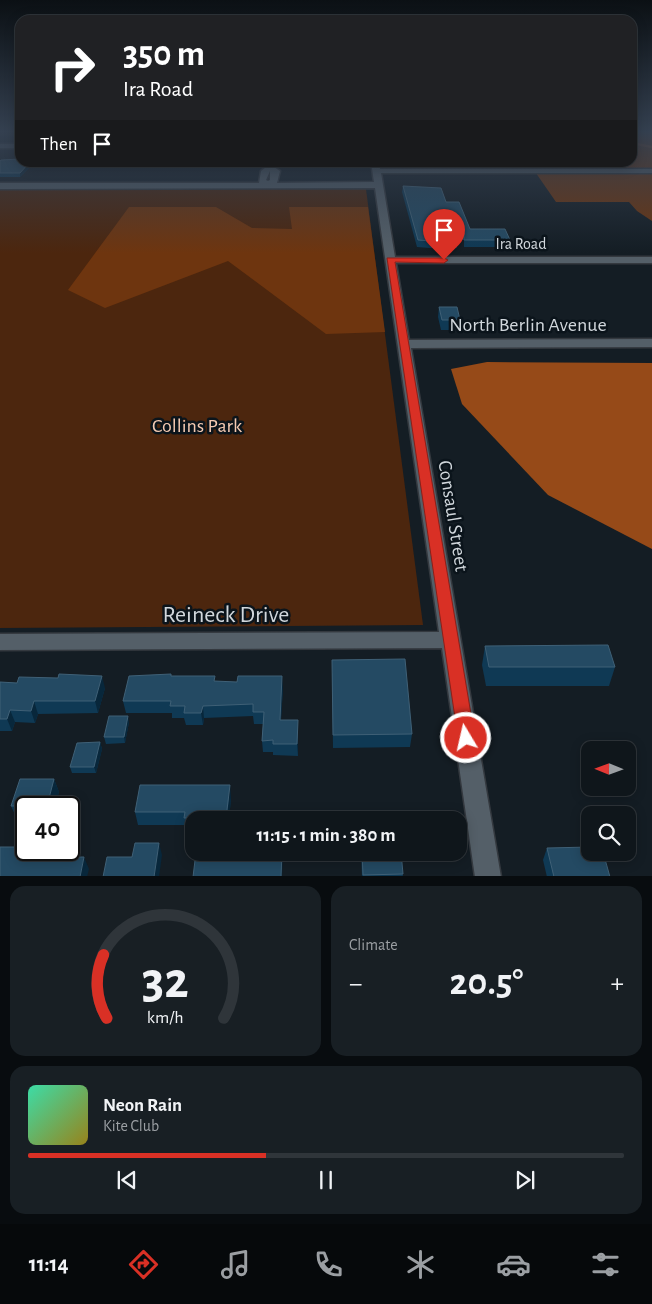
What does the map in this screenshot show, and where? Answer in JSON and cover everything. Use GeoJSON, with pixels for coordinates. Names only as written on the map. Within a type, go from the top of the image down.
{"type":"FeatureCollection","features":[{"type":"Feature","properties":{"kind":"street"},"geometry":{"type":"LineString","coordinates":[[265,172],[262,181],[267,185]]}},
{"type":"Feature","properties":{"kind":"street"},"geometry":{"type":"LineString","coordinates":[[0,186],[267,185],[397,172]]}},
{"type":"Feature","properties":{"kind":"street","name":"Consaul Street"},"geometry":{"type":"LineString","coordinates":[[377,173],[488,876]]}},
{"type":"Feature","properties":{"kind":"street","name":"Ira Road"},"geometry":{"type":"LineString","coordinates":[[390,260],[652,260]]}},
{"type":"Feature","properties":{"kind":"street","name":"North Berlin Avenue"},"geometry":{"type":"LineString","coordinates":[[404,344],[652,343]]}},
{"type":"Feature","properties":{"kind":"street","name":"Reineck Drive"},"geometry":{"type":"LineString","coordinates":[[0,642],[451,640]]}},
{"type":"Feature","properties":{"kind":"green space","name":"Collins Park"},"geometry":{"type":"Polygon","coordinates":[[[366,189],[423,625],[0,628],[0,190],[366,189]]]}},
{"type":"Feature","properties":{"kind":"shaded area"},"geometry":{"type":"Polygon","coordinates":[[[535,172],[652,172],[652,221],[637,211],[629,202],[556,202],[535,172]]]}},
{"type":"Feature","properties":{"kind":"shaded area"},"geometry":{"type":"Polygon","coordinates":[[[129,207],[216,207],[252,228],[292,229],[289,207],[368,207],[385,332],[326,334],[228,261],[105,308],[68,290],[129,207]]]}},
{"type":"Feature","properties":{"kind":"shaded area"},"geometry":{"type":"Polygon","coordinates":[[[487,362],[652,363],[652,549],[548,495],[462,404],[451,369],[487,362]]]}},
{"type":"Feature","properties":{"kind":"building"},"geometry":{"type":"Polygon","coordinates":[[[0,172],[21,172],[20,173],[0,172]]]}},
{"type":"Feature","properties":{"kind":"building"},"geometry":{"type":"Polygon","coordinates":[[[403,186],[441,188],[446,202],[459,202],[470,229],[505,229],[510,240],[464,240],[464,233],[455,233],[458,241],[418,240],[403,186]]]}},
{"type":"Feature","properties":{"kind":"building"},"geometry":{"type":"Polygon","coordinates":[[[439,307],[457,307],[460,320],[442,320],[439,307]]]}},
{"type":"Feature","properties":{"kind":"building"},"geometry":{"type":"Polygon","coordinates":[[[608,645],[615,667],[489,667],[485,646],[608,645]]]}},
{"type":"Feature","properties":{"kind":"building"},"geometry":{"type":"Polygon","coordinates":[[[405,659],[412,734],[333,735],[332,660],[405,659]]]}},
{"type":"Feature","properties":{"kind":"building"},"geometry":{"type":"Polygon","coordinates":[[[59,674],[102,676],[95,701],[34,701],[31,711],[10,710],[7,719],[0,719],[0,682],[17,683],[19,677],[58,678],[59,674]]]}},
{"type":"Feature","properties":{"kind":"building"},"geometry":{"type":"Polygon","coordinates":[[[171,674],[171,676],[215,676],[214,681],[237,682],[238,676],[282,676],[280,720],[298,720],[297,744],[273,744],[273,740],[262,741],[264,712],[253,712],[253,704],[203,706],[201,713],[184,713],[185,706],[170,706],[171,701],[123,701],[129,676],[171,674]]]}},
{"type":"Feature","properties":{"kind":"building"},"geometry":{"type":"Polygon","coordinates":[[[109,716],[128,716],[124,737],[104,737],[109,716]]]}},
{"type":"Feature","properties":{"kind":"building"},"geometry":{"type":"Polygon","coordinates":[[[100,742],[94,767],[70,767],[77,743],[100,742]]]}},
{"type":"Feature","properties":{"kind":"building"},"geometry":{"type":"Polygon","coordinates":[[[20,779],[54,779],[50,796],[15,796],[15,806],[11,806],[20,779]]]}},
{"type":"Feature","properties":{"kind":"building"},"geometry":{"type":"Polygon","coordinates":[[[140,785],[230,785],[227,811],[135,812],[140,785]]]}},
{"type":"Feature","properties":{"kind":"building"},"geometry":{"type":"Polygon","coordinates":[[[135,843],[159,843],[154,876],[103,876],[107,857],[132,857],[135,843]]]}},
{"type":"Feature","properties":{"kind":"building"},"geometry":{"type":"Polygon","coordinates":[[[0,847],[15,847],[15,861],[80,861],[80,857],[84,857],[80,876],[0,876],[0,847]]]}},
{"type":"Feature","properties":{"kind":"building"},"geometry":{"type":"Polygon","coordinates":[[[581,847],[581,861],[606,861],[610,876],[554,876],[547,848],[581,847]]]}},
{"type":"Feature","properties":{"kind":"building"},"geometry":{"type":"Polygon","coordinates":[[[195,861],[282,861],[281,876],[193,876],[195,861]]]}},
{"type":"Feature","properties":{"kind":"building"},"geometry":{"type":"Polygon","coordinates":[[[362,861],[402,861],[403,874],[363,875],[362,861]]]}},
{"type":"Feature","properties":{"kind":"route"},"geometry":{"type":"LineString","coordinates":[[444,260],[390,260],[466,738]]}}]}
